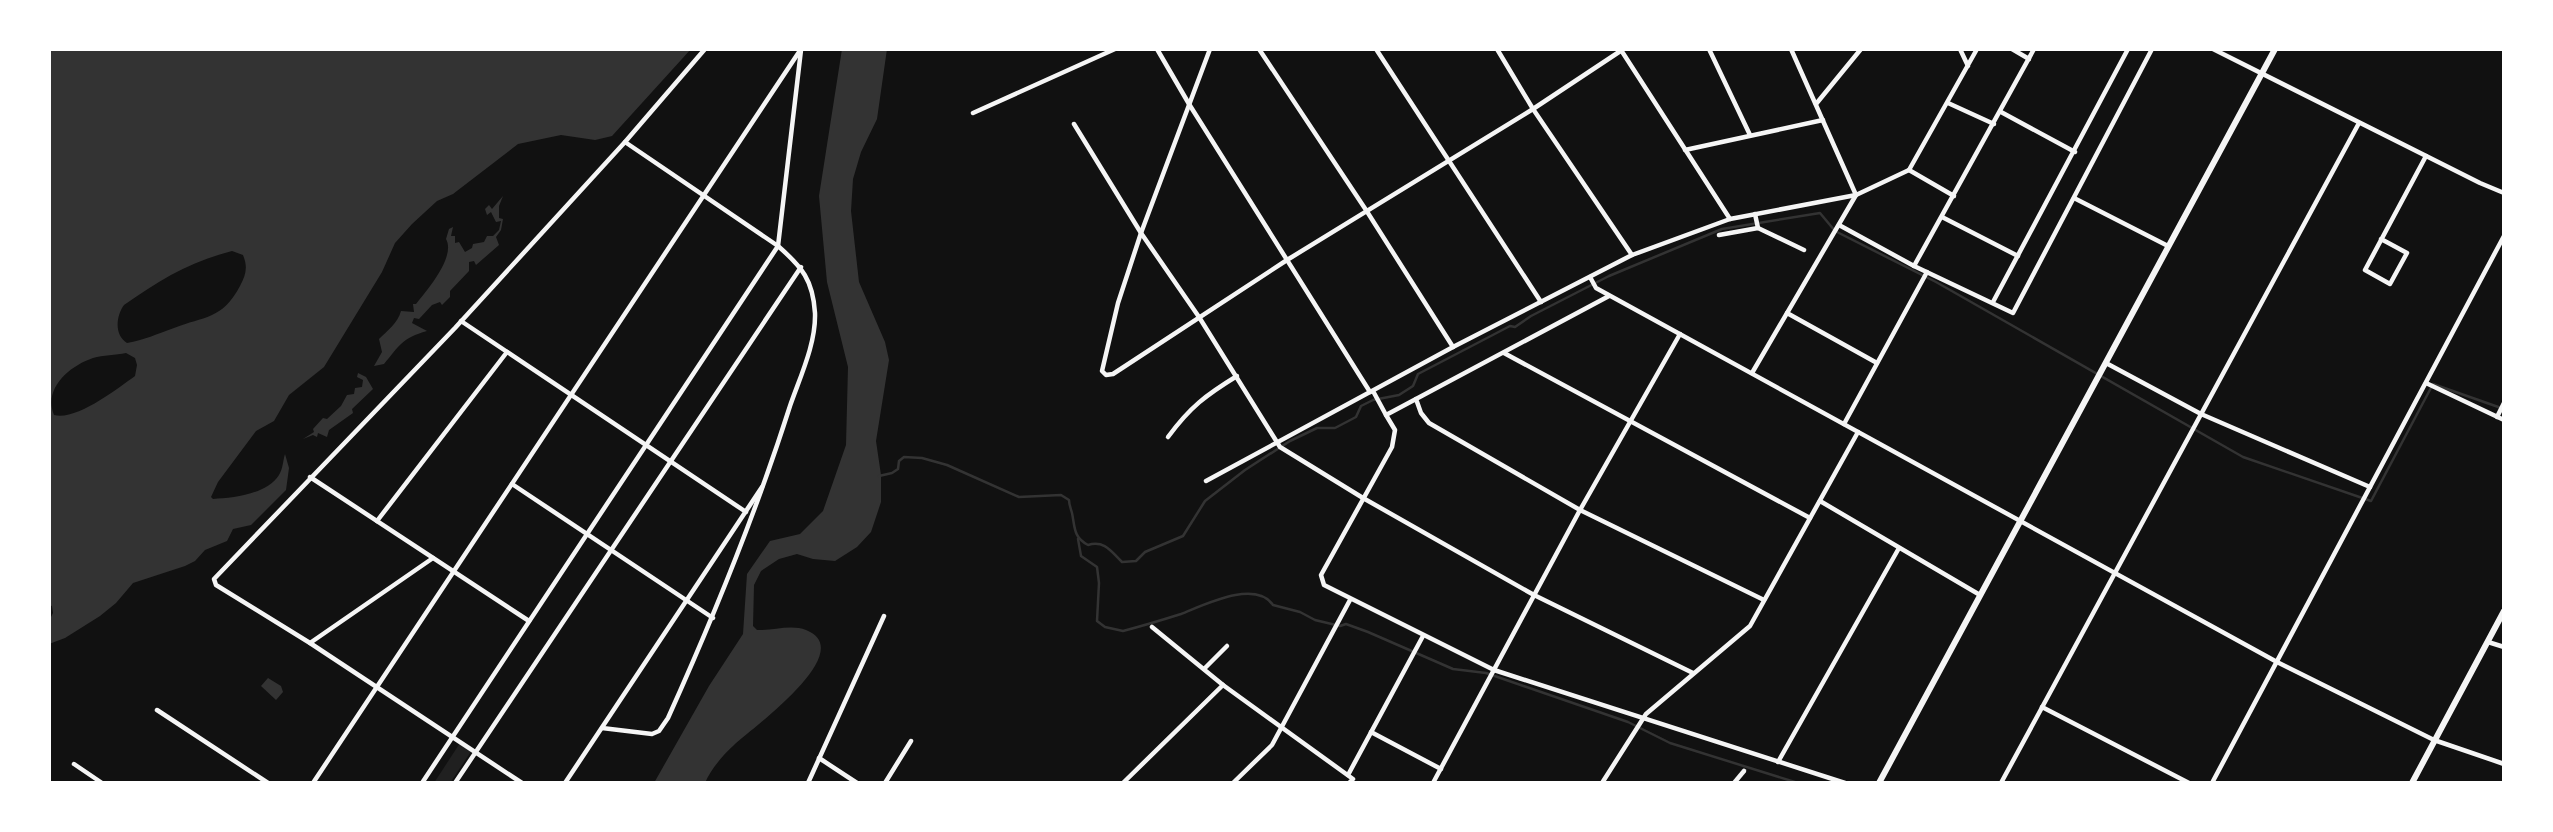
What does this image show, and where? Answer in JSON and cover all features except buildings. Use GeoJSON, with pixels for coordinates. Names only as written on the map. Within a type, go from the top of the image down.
{"type":"FeatureCollection","features":[{"type":"Feature","properties":{"kind":"street"},"geometry":{"type":"LineString","coordinates":[[522,783],[310,643],[216,585],[214,579],[461,321],[625,142],[705,49]]}},
{"type":"Feature","properties":{"kind":"street"},"geometry":{"type":"LineString","coordinates":[[313,783],[801,49]]}},
{"type":"Feature","properties":{"kind":"street"},"geometry":{"type":"LineString","coordinates":[[422,783],[778,246],[801,49]]}},
{"type":"Feature","properties":{"kind":"street"},"geometry":{"type":"LineString","coordinates":[[973,113],[1115,49]]}},
{"type":"Feature","properties":{"kind":"street"},"geometry":{"type":"LineString","coordinates":[[1157,49],[1395,430],[1392,447],[1321,575],[1324,585],[1494,670],[1641,721],[1845,783]]}},
{"type":"Feature","properties":{"kind":"street"},"geometry":{"type":"LineString","coordinates":[[1210,49],[1141,233],[1118,303],[1101,371],[1106,374],[1113,374],[1366,210],[1534,109],[1621,50],[1730,219]]}},
{"type":"Feature","properties":{"kind":"street"},"geometry":{"type":"LineString","coordinates":[[1259,49],[1453,347]]}},
{"type":"Feature","properties":{"kind":"street"},"geometry":{"type":"LineString","coordinates":[[1376,49],[1541,302]]}},
{"type":"Feature","properties":{"kind":"street"},"geometry":{"type":"LineString","coordinates":[[1497,49],[1632,256]]}},
{"type":"Feature","properties":{"kind":"street"},"geometry":{"type":"LineString","coordinates":[[1709,49],[1750,135]]}},
{"type":"Feature","properties":{"kind":"street"},"geometry":{"type":"LineString","coordinates":[[1791,49],[1856,195]]}},
{"type":"Feature","properties":{"kind":"street"},"geometry":{"type":"LineString","coordinates":[[1816,104],[1861,49]]}},
{"type":"Feature","properties":{"kind":"street"},"geometry":{"type":"LineString","coordinates":[[1960,49],[1968,66]]}},
{"type":"Feature","properties":{"kind":"street"},"geometry":{"type":"LineString","coordinates":[[1206,481],[1278,445],[1453,347],[1632,256],[1730,219],[1856,195],[1909,170],[1977,49]]}},
{"type":"Feature","properties":{"kind":"street"},"geometry":{"type":"LineString","coordinates":[[2012,49],[2029,59]]}},
{"type":"Feature","properties":{"kind":"street"},"geometry":{"type":"LineString","coordinates":[[1914,266],[2034,49]]}},
{"type":"Feature","properties":{"kind":"street"},"geometry":{"type":"LineString","coordinates":[[1993,302],[2075,152],[2127,49]]}},
{"type":"Feature","properties":{"kind":"street"},"geometry":{"type":"LineString","coordinates":[[1839,225],[1914,266],[2013,313],[2152,49]]}},
{"type":"Feature","properties":{"kind":"street"},"geometry":{"type":"LineString","coordinates":[[2213,49],[2504,193]]}},
{"type":"Feature","properties":{"kind":"street"},"geometry":{"type":"LineString","coordinates":[[1880,783],[2274,50]]}},
{"type":"Feature","properties":{"kind":"street"},"geometry":{"type":"LineString","coordinates":[[1948,103],[1994,124]]}},
{"type":"Feature","properties":{"kind":"street"},"geometry":{"type":"LineString","coordinates":[[2001,112],[2075,152]]}},
{"type":"Feature","properties":{"kind":"street"},"geometry":{"type":"LineString","coordinates":[[1685,150],[1823,120]]}},
{"type":"Feature","properties":{"kind":"street"},"geometry":{"type":"LineString","coordinates":[[2001,783],[2360,122]]}},
{"type":"Feature","properties":{"kind":"street"},"geometry":{"type":"LineString","coordinates":[[1073,124],[1141,233],[1237,376],[1278,445],[1363,498],[1534,596],[1693,673]]}},
{"type":"Feature","properties":{"kind":"street"},"geometry":{"type":"LineString","coordinates":[[602,728],[652,734],[659,731],[668,718],[713,618],[767,480],[811,340],[815,315],[811,285],[801,267],[778,246],[625,142]]}},
{"type":"Feature","properties":{"kind":"street"},"geometry":{"type":"LineString","coordinates":[[2381,239],[2407,253],[2390,284],[2365,271],[2381,239],[2426,156]]}},
{"type":"Feature","properties":{"kind":"street"},"geometry":{"type":"LineString","coordinates":[[1909,170],[1954,196]]}},
{"type":"Feature","properties":{"kind":"street"},"geometry":{"type":"LineString","coordinates":[[1751,374],[1856,195]]}},
{"type":"Feature","properties":{"kind":"street"},"geometry":{"type":"LineString","coordinates":[[2074,198],[2169,246]]}},
{"type":"Feature","properties":{"kind":"street"},"geometry":{"type":"LineString","coordinates":[[1756,215],[1758,227]]}},
{"type":"Feature","properties":{"kind":"street"},"geometry":{"type":"LineString","coordinates":[[1942,217],[2018,256]]}},
{"type":"Feature","properties":{"kind":"street"},"geometry":{"type":"LineString","coordinates":[[1719,235],[1758,227],[1804,250]]}},
{"type":"Feature","properties":{"kind":"street"},"geometry":{"type":"LineString","coordinates":[[2212,783],[2504,236]]}},
{"type":"Feature","properties":{"kind":"street"},"geometry":{"type":"LineString","coordinates":[[455,783],[801,267]]}},
{"type":"Feature","properties":{"kind":"street"},"geometry":{"type":"LineString","coordinates":[[1844,424],[1927,272]]}},
{"type":"Feature","properties":{"kind":"street"},"geometry":{"type":"LineString","coordinates":[[1591,279],[1596,288],[1610,296],[2277,662],[2434,740],[2504,764]]}},
{"type":"Feature","properties":{"kind":"street"},"geometry":{"type":"LineString","coordinates":[[1385,415],[1610,296]]}},
{"type":"Feature","properties":{"kind":"street"},"geometry":{"type":"LineString","coordinates":[[1787,313],[1877,363]]}},
{"type":"Feature","properties":{"kind":"street"},"geometry":{"type":"LineString","coordinates":[[461,321],[746,512]]}},
{"type":"Feature","properties":{"kind":"street"},"geometry":{"type":"LineString","coordinates":[[1433,783],[1580,510],[1680,334]]}},
{"type":"Feature","properties":{"kind":"street"},"geometry":{"type":"LineString","coordinates":[[377,521],[507,352]]}},
{"type":"Feature","properties":{"kind":"street"},"geometry":{"type":"LineString","coordinates":[[1504,353],[1810,518]]}},
{"type":"Feature","properties":{"kind":"street"},"geometry":{"type":"LineString","coordinates":[[2106,363],[2202,414],[2370,487]]}},
{"type":"Feature","properties":{"kind":"street"},"geometry":{"type":"LineString","coordinates":[[1168,437],[1182,417],[1199,400],[1237,376]]}},
{"type":"Feature","properties":{"kind":"street"},"geometry":{"type":"LineString","coordinates":[[2426,383],[2504,420]]}},
{"type":"Feature","properties":{"kind":"street"},"geometry":{"type":"LineString","coordinates":[[1416,400],[1421,414],[1429,423],[1580,510],[1764,600]]}},
{"type":"Feature","properties":{"kind":"street"},"geometry":{"type":"LineString","coordinates":[[2497,416],[2504,403]]}},
{"type":"Feature","properties":{"kind":"street"},"geometry":{"type":"LineString","coordinates":[[1602,783],[1641,721],[1749,626],[1858,432]]}},
{"type":"Feature","properties":{"kind":"street"},"geometry":{"type":"LineString","coordinates":[[310,477],[529,621]]}},
{"type":"Feature","properties":{"kind":"street"},"geometry":{"type":"LineString","coordinates":[[565,783],[767,480]]}},
{"type":"Feature","properties":{"kind":"street"},"geometry":{"type":"LineString","coordinates":[[512,484],[713,618]]}},
{"type":"Feature","properties":{"kind":"street"},"geometry":{"type":"LineString","coordinates":[[1820,501],[1980,596]]}},
{"type":"Feature","properties":{"kind":"street"},"geometry":{"type":"LineString","coordinates":[[1777,762],[1899,548]]}},
{"type":"Feature","properties":{"kind":"street"},"geometry":{"type":"LineString","coordinates":[[310,643],[433,558]]}},
{"type":"Feature","properties":{"kind":"street"},"geometry":{"type":"LineString","coordinates":[[1233,783],[1272,746],[1350,600]]}},
{"type":"Feature","properties":{"kind":"street"},"geometry":{"type":"LineString","coordinates":[[2412,783],[2504,611]]}},
{"type":"Feature","properties":{"kind":"street"},"geometry":{"type":"LineString","coordinates":[[808,783],[884,616]]}},
{"type":"Feature","properties":{"kind":"street"},"geometry":{"type":"LineString","coordinates":[[1152,627],[1223,685],[1353,779],[1349,783]]}},
{"type":"Feature","properties":{"kind":"street"},"geometry":{"type":"LineString","coordinates":[[1348,775],[1423,636]]}},
{"type":"Feature","properties":{"kind":"street"},"geometry":{"type":"LineString","coordinates":[[2488,642],[2504,647]]}},
{"type":"Feature","properties":{"kind":"street"},"geometry":{"type":"LineString","coordinates":[[1204,669],[1227,646]]}},
{"type":"Feature","properties":{"kind":"street"},"geometry":{"type":"LineString","coordinates":[[1123,783],[1223,685]]}},
{"type":"Feature","properties":{"kind":"street"},"geometry":{"type":"LineString","coordinates":[[2042,707],[2189,783]]}},
{"type":"Feature","properties":{"kind":"street"},"geometry":{"type":"LineString","coordinates":[[157,710],[268,783]]}},
{"type":"Feature","properties":{"kind":"street"},"geometry":{"type":"LineString","coordinates":[[1371,732],[1441,769]]}},
{"type":"Feature","properties":{"kind":"street"},"geometry":{"type":"LineString","coordinates":[[885,783],[911,741]]}},
{"type":"Feature","properties":{"kind":"street"},"geometry":{"type":"LineString","coordinates":[[819,758],[857,783]]}},
{"type":"Feature","properties":{"kind":"street"},"geometry":{"type":"LineString","coordinates":[[74,764],[102,783]]}},
{"type":"Feature","properties":{"kind":"street"},"geometry":{"type":"LineString","coordinates":[[1734,783],[1744,771]]}},
{"type":"Feature","properties":{"kind":"shaded area"},"geometry":{"type":"Polygon","coordinates":[[[49,49],[691,49],[612,136],[595,140],[561,135],[518,144],[453,194],[437,201],[412,224],[395,243],[382,272],[324,367],[289,395],[274,421],[256,431],[218,482],[211,497],[213,499],[258,491],[267,487],[279,475],[285,454],[289,468],[286,490],[251,525],[233,529],[227,541],[205,550],[195,561],[185,566],[133,583],[116,603],[100,616],[65,638],[49,644],[49,621],[53,613],[52,606],[49,605],[49,49]],[[232,251],[175,273],[124,305],[119,314],[118,325],[123,340],[127,343],[139,340],[219,311],[233,297],[245,275],[243,255],[232,251]],[[126,353],[93,358],[67,373],[52,396],[54,415],[63,416],[85,409],[135,376],[135,358],[126,353]]]}},
{"type":"Feature","properties":{"kind":"shaded area"},"geometry":{"type":"Polygon","coordinates":[[[842,49],[887,49],[877,119],[861,152],[853,179],[851,211],[859,282],[885,342],[889,360],[876,441],[881,475],[881,502],[871,532],[857,547],[835,561],[797,554],[779,559],[761,571],[754,585],[753,626],[757,630],[800,628],[819,640],[820,655],[797,689],[726,753],[705,783],[654,783],[709,686],[743,634],[747,574],[770,541],[800,534],[823,511],[846,445],[848,367],[827,282],[819,196],[842,49]]]}},
{"type":"Feature","properties":{"kind":"shaded area"},"geometry":{"type":"Polygon","coordinates":[[[503,196],[499,206],[499,218],[503,219],[501,230],[496,237],[499,245],[476,265],[474,261],[469,262],[469,271],[450,291],[450,297],[442,305],[440,302],[432,305],[419,319],[414,318],[412,323],[427,331],[407,340],[384,364],[374,366],[382,352],[379,339],[395,323],[401,311],[414,312],[413,304],[416,304],[427,290],[444,264],[449,229],[453,227],[451,236],[455,236],[455,243],[459,242],[465,252],[472,248],[473,244],[484,242],[487,236],[493,236],[499,230],[501,221],[496,222],[491,212],[487,215],[485,209],[489,205],[492,209],[503,196]]]}},
{"type":"Feature","properties":{"kind":"shaded area"},"geometry":{"type":"Polygon","coordinates":[[[358,373],[366,377],[373,389],[352,409],[353,413],[329,430],[327,437],[318,433],[317,437],[313,435],[303,439],[314,432],[313,429],[323,418],[327,419],[341,406],[347,395],[354,394],[355,388],[362,387],[363,380],[357,377],[358,373]]]}},
{"type":"Feature","properties":{"kind":"shaded area"},"geometry":{"type":"Polygon","coordinates":[[[268,678],[281,686],[283,692],[276,700],[261,686],[268,678]]]}},
{"type":"Feature","properties":{"kind":"shaded area"},"geometry":{"type":"Polygon","coordinates":[[[460,743],[472,750],[450,783],[434,783],[460,743]]]}},
{"type":"Feature","properties":{"kind":"waterway"},"geometry":{"type":"LineString","coordinates":[[879,476],[898,469],[899,461],[904,457],[922,458],[947,465],[1019,497],[1061,495],[1069,500],[1076,531],[1083,542],[1088,545],[1103,545],[1122,562],[1136,561],[1145,552],[1183,536],[1205,501],[1245,470],[1290,441],[1317,428],[1335,428],[1356,417],[1361,406],[1373,400],[1399,395],[1413,386],[1418,374],[1510,326],[1515,327],[1609,276],[1722,229],[1820,213],[1835,231],[1936,282],[2243,457],[2371,501],[2433,384],[2504,409]]}},
{"type":"Feature","properties":{"kind":"waterway"},"geometry":{"type":"LineString","coordinates":[[1078,539],[1081,556],[1097,567],[1097,621],[1105,627],[1123,631],[1229,596],[1254,594],[1273,605],[1300,612],[1315,620],[1340,626],[1346,624],[1368,632],[1453,669],[1486,673],[1628,722],[1670,743],[1798,783]]}}]}
